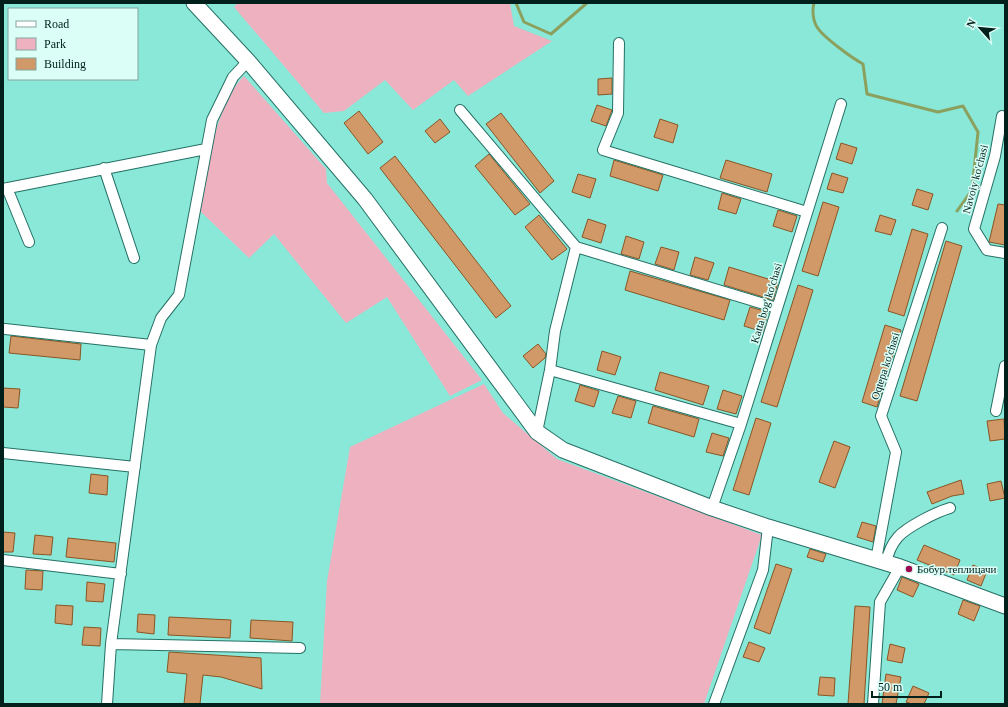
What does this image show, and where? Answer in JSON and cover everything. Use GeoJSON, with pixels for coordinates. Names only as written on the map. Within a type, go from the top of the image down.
{"type":"FeatureCollection","features":[{"type":"Feature","properties":{"kind":"main road"},"geometry":{"type":"LineString","coordinates":[[194,3],[248,61],[365,199],[537,432],[563,450],[712,508],[768,527],[887,563],[1005,606]]}},
{"type":"Feature","properties":{"kind":"street"},"geometry":{"type":"LineString","coordinates":[[619,43],[618,113],[603,150],[807,212]]}},
{"type":"Feature","properties":{"kind":"street"},"geometry":{"type":"LineString","coordinates":[[107,704],[112,644],[151,345],[161,318],[180,294],[212,120],[234,77],[248,61]]}},
{"type":"Feature","properties":{"kind":"street","name":"Katta bog' ko'chasi"},"geometry":{"type":"LineString","coordinates":[[712,508],[741,424],[841,104]]}},
{"type":"Feature","properties":{"kind":"street"},"geometry":{"type":"LineString","coordinates":[[460,110],[576,247],[777,308]]}},
{"type":"Feature","properties":{"kind":"street","name":"Navoiy ko'chasi"},"geometry":{"type":"LineString","coordinates":[[1002,116],[995,156],[974,229],[987,250],[1005,253]]}},
{"type":"Feature","properties":{"kind":"street"},"geometry":{"type":"LineString","coordinates":[[29,242],[5,188],[206,149]]}},
{"type":"Feature","properties":{"kind":"street"},"geometry":{"type":"LineString","coordinates":[[104,168],[134,258]]}},
{"type":"Feature","properties":{"kind":"street","name":"Oqtepa ko'chasi"},"geometry":{"type":"LineString","coordinates":[[873,704],[880,602],[887,563],[896,452],[881,416],[942,228]]}},
{"type":"Feature","properties":{"kind":"street"},"geometry":{"type":"LineString","coordinates":[[537,432],[550,370],[555,332],[576,247]]}},
{"type":"Feature","properties":{"kind":"street"},"geometry":{"type":"LineString","coordinates":[[6,329],[151,345]]}},
{"type":"Feature","properties":{"kind":"street"},"geometry":{"type":"LineString","coordinates":[[996,411],[1005,366]]}},
{"type":"Feature","properties":{"kind":"street"},"geometry":{"type":"LineString","coordinates":[[550,370],[741,424]]}},
{"type":"Feature","properties":{"kind":"street"},"geometry":{"type":"LineString","coordinates":[[3,453],[135,467]]}},
{"type":"Feature","properties":{"kind":"street"},"geometry":{"type":"LineString","coordinates":[[887,563],[888,551],[898,536],[936,512],[950,508]]}},
{"type":"Feature","properties":{"kind":"street"},"geometry":{"type":"LineString","coordinates":[[714,704],[763,570],[768,527]]}},
{"type":"Feature","properties":{"kind":"street"},"geometry":{"type":"LineString","coordinates":[[3,560],[121,574]]}},
{"type":"Feature","properties":{"kind":"street"},"geometry":{"type":"LineString","coordinates":[[112,644],[300,648]]}},
{"type":"Feature","properties":{"kind":"green space"},"geometry":{"type":"Polygon","coordinates":[[[238,3],[510,3],[514,26],[552,41],[468,96],[454,80],[413,110],[385,80],[344,111],[324,113],[234,7],[238,3]]]}},
{"type":"Feature","properties":{"kind":"green space"},"geometry":{"type":"Polygon","coordinates":[[[244,76],[326,169],[327,183],[482,380],[450,396],[387,297],[346,323],[274,234],[249,258],[197,208],[220,119],[227,102],[244,76]]]}},
{"type":"Feature","properties":{"kind":"green space"},"geometry":{"type":"Polygon","coordinates":[[[484,384],[503,413],[557,459],[762,535],[704,704],[320,704],[327,581],[350,447],[484,384]]]}},
{"type":"Feature","properties":{"kind":"building"},"geometry":{"type":"Polygon","coordinates":[[[612,78],[612,94],[598,95],[598,79],[612,78]]]}},
{"type":"Feature","properties":{"kind":"building"},"geometry":{"type":"Polygon","coordinates":[[[597,105],[612,110],[606,126],[591,121],[597,105]]]}},
{"type":"Feature","properties":{"kind":"building"},"geometry":{"type":"Polygon","coordinates":[[[359,111],[383,142],[368,154],[344,123],[359,111]]]}},
{"type":"Feature","properties":{"kind":"building"},"geometry":{"type":"Polygon","coordinates":[[[501,113],[554,181],[540,193],[486,124],[501,113]]]}},
{"type":"Feature","properties":{"kind":"building"},"geometry":{"type":"Polygon","coordinates":[[[440,119],[450,132],[435,143],[425,131],[440,119]]]}},
{"type":"Feature","properties":{"kind":"building"},"geometry":{"type":"Polygon","coordinates":[[[660,119],[678,125],[673,143],[654,137],[660,119]]]}},
{"type":"Feature","properties":{"kind":"building"},"geometry":{"type":"Polygon","coordinates":[[[841,143],[857,148],[852,164],[836,159],[841,143]]]}},
{"type":"Feature","properties":{"kind":"building"},"geometry":{"type":"Polygon","coordinates":[[[489,154],[530,204],[515,215],[475,166],[489,154]]]}},
{"type":"Feature","properties":{"kind":"building"},"geometry":{"type":"Polygon","coordinates":[[[395,156],[511,306],[496,318],[380,168],[395,156]]]}},
{"type":"Feature","properties":{"kind":"building"},"geometry":{"type":"Polygon","coordinates":[[[614,160],[663,175],[658,191],[610,176],[614,160]]]}},
{"type":"Feature","properties":{"kind":"building"},"geometry":{"type":"Polygon","coordinates":[[[726,160],[772,174],[767,192],[720,178],[726,160]]]}},
{"type":"Feature","properties":{"kind":"building"},"geometry":{"type":"Polygon","coordinates":[[[832,173],[848,178],[843,193],[827,189],[832,173]]]}},
{"type":"Feature","properties":{"kind":"building"},"geometry":{"type":"Polygon","coordinates":[[[578,174],[596,179],[590,198],[572,192],[578,174]]]}},
{"type":"Feature","properties":{"kind":"building"},"geometry":{"type":"Polygon","coordinates":[[[917,189],[933,194],[928,210],[912,205],[917,189]]]}},
{"type":"Feature","properties":{"kind":"building"},"geometry":{"type":"Polygon","coordinates":[[[722,193],[741,199],[736,214],[718,209],[722,193]]]}},
{"type":"Feature","properties":{"kind":"building"},"geometry":{"type":"Polygon","coordinates":[[[823,202],[839,207],[818,276],[802,271],[823,202]]]}},
{"type":"Feature","properties":{"kind":"building"},"geometry":{"type":"Polygon","coordinates":[[[998,204],[1005,205],[1005,245],[989,242],[998,204]]]}},
{"type":"Feature","properties":{"kind":"building"},"geometry":{"type":"Polygon","coordinates":[[[778,210],[797,216],[792,232],[773,226],[778,210]]]}},
{"type":"Feature","properties":{"kind":"building"},"geometry":{"type":"Polygon","coordinates":[[[539,215],[567,249],[552,260],[525,227],[539,215]]]}},
{"type":"Feature","properties":{"kind":"building"},"geometry":{"type":"Polygon","coordinates":[[[880,215],[896,220],[891,235],[875,231],[880,215]]]}},
{"type":"Feature","properties":{"kind":"building"},"geometry":{"type":"Polygon","coordinates":[[[588,219],[606,225],[601,243],[582,237],[588,219]]]}},
{"type":"Feature","properties":{"kind":"building"},"geometry":{"type":"Polygon","coordinates":[[[912,229],[928,234],[904,316],[888,311],[912,229]]]}},
{"type":"Feature","properties":{"kind":"building"},"geometry":{"type":"Polygon","coordinates":[[[626,236],[644,242],[639,259],[621,254],[626,236]]]}},
{"type":"Feature","properties":{"kind":"building"},"geometry":{"type":"Polygon","coordinates":[[[946,241],[962,246],[917,401],[900,396],[946,241]]]}},
{"type":"Feature","properties":{"kind":"building"},"geometry":{"type":"Polygon","coordinates":[[[661,247],[679,252],[674,270],[655,264],[661,247]]]}},
{"type":"Feature","properties":{"kind":"building"},"geometry":{"type":"Polygon","coordinates":[[[695,257],[714,263],[708,280],[690,275],[695,257]]]}},
{"type":"Feature","properties":{"kind":"building"},"geometry":{"type":"Polygon","coordinates":[[[729,267],[778,282],[773,300],[724,285],[729,267]]]}},
{"type":"Feature","properties":{"kind":"building"},"geometry":{"type":"Polygon","coordinates":[[[630,271],[730,300],[724,320],[625,290],[630,271]]]}},
{"type":"Feature","properties":{"kind":"building"},"geometry":{"type":"Polygon","coordinates":[[[798,285],[813,290],[777,407],[761,402],[798,285]]]}},
{"type":"Feature","properties":{"kind":"building"},"geometry":{"type":"Polygon","coordinates":[[[750,307],[768,312],[763,332],[744,326],[750,307]]]}},
{"type":"Feature","properties":{"kind":"building"},"geometry":{"type":"Polygon","coordinates":[[[885,325],[901,330],[877,407],[862,402],[885,325]]]}},
{"type":"Feature","properties":{"kind":"building"},"geometry":{"type":"Polygon","coordinates":[[[11,336],[81,344],[80,360],[9,353],[11,336]]]}},
{"type":"Feature","properties":{"kind":"building"},"geometry":{"type":"Polygon","coordinates":[[[538,344],[546,354],[545,358],[533,368],[523,356],[538,344]]]}},
{"type":"Feature","properties":{"kind":"building"},"geometry":{"type":"Polygon","coordinates":[[[602,351],[621,357],[615,375],[597,370],[602,351]]]}},
{"type":"Feature","properties":{"kind":"building"},"geometry":{"type":"Polygon","coordinates":[[[660,372],[709,386],[703,405],[655,390],[660,372]]]}},
{"type":"Feature","properties":{"kind":"building"},"geometry":{"type":"Polygon","coordinates":[[[580,385],[599,391],[594,407],[575,401],[580,385]]]}},
{"type":"Feature","properties":{"kind":"building"},"geometry":{"type":"Polygon","coordinates":[[[3,388],[20,389],[18,408],[3,407],[3,388]]]}},
{"type":"Feature","properties":{"kind":"building"},"geometry":{"type":"Polygon","coordinates":[[[723,390],[742,396],[736,414],[717,409],[723,390]]]}},
{"type":"Feature","properties":{"kind":"building"},"geometry":{"type":"Polygon","coordinates":[[[618,396],[636,401],[631,418],[612,413],[618,396]]]}},
{"type":"Feature","properties":{"kind":"building"},"geometry":{"type":"Polygon","coordinates":[[[653,406],[699,419],[694,437],[648,423],[653,406]]]}},
{"type":"Feature","properties":{"kind":"building"},"geometry":{"type":"Polygon","coordinates":[[[756,418],[771,423],[749,495],[733,490],[756,418]]]}},
{"type":"Feature","properties":{"kind":"building"},"geometry":{"type":"Polygon","coordinates":[[[1004,419],[1005,439],[990,441],[987,421],[1004,419]]]}},
{"type":"Feature","properties":{"kind":"building"},"geometry":{"type":"Polygon","coordinates":[[[712,433],[729,438],[723,456],[706,452],[712,433]]]}},
{"type":"Feature","properties":{"kind":"building"},"geometry":{"type":"Polygon","coordinates":[[[834,441],[850,447],[835,488],[819,482],[834,441]]]}},
{"type":"Feature","properties":{"kind":"building"},"geometry":{"type":"Polygon","coordinates":[[[91,474],[108,476],[107,495],[89,493],[91,474]]]}},
{"type":"Feature","properties":{"kind":"building"},"geometry":{"type":"Polygon","coordinates":[[[961,480],[964,494],[952,496],[932,504],[927,492],[961,480]]]}},
{"type":"Feature","properties":{"kind":"building"},"geometry":{"type":"Polygon","coordinates":[[[1001,481],[1005,498],[990,501],[987,484],[1001,481]]]}},
{"type":"Feature","properties":{"kind":"building"},"geometry":{"type":"Polygon","coordinates":[[[862,522],[876,526],[873,542],[857,537],[862,522]]]}},
{"type":"Feature","properties":{"kind":"building"},"geometry":{"type":"Polygon","coordinates":[[[3,532],[15,533],[13,552],[3,552],[3,532]]]}},
{"type":"Feature","properties":{"kind":"building"},"geometry":{"type":"Polygon","coordinates":[[[35,535],[53,537],[51,555],[33,554],[35,535]]]}},
{"type":"Feature","properties":{"kind":"building"},"geometry":{"type":"Polygon","coordinates":[[[68,538],[116,543],[114,562],[66,557],[68,538]]]}},
{"type":"Feature","properties":{"kind":"building"},"geometry":{"type":"Polygon","coordinates":[[[924,545],[960,560],[954,575],[917,560],[924,545]]]}},
{"type":"Feature","properties":{"kind":"building"},"geometry":{"type":"Polygon","coordinates":[[[810,549],[826,554],[823,562],[807,557],[810,549]]]}},
{"type":"Feature","properties":{"kind":"building"},"geometry":{"type":"Polygon","coordinates":[[[776,564],[792,569],[770,634],[754,628],[776,564]]]}},
{"type":"Feature","properties":{"kind":"building"},"geometry":{"type":"Polygon","coordinates":[[[973,565],[987,571],[981,586],[967,580],[973,565]]]}},
{"type":"Feature","properties":{"kind":"building"},"geometry":{"type":"Polygon","coordinates":[[[26,570],[43,571],[42,590],[25,589],[26,570]]]}},
{"type":"Feature","properties":{"kind":"building"},"geometry":{"type":"Polygon","coordinates":[[[902,577],[919,584],[913,597],[897,590],[902,577]]]}},
{"type":"Feature","properties":{"kind":"building"},"geometry":{"type":"Polygon","coordinates":[[[87,582],[105,584],[103,602],[86,601],[87,582]]]}},
{"type":"Feature","properties":{"kind":"building"},"geometry":{"type":"Polygon","coordinates":[[[963,600],[980,606],[974,621],[958,614],[963,600]]]}},
{"type":"Feature","properties":{"kind":"building"},"geometry":{"type":"Polygon","coordinates":[[[56,605],[73,606],[72,625],[55,623],[56,605]]]}},
{"type":"Feature","properties":{"kind":"building"},"geometry":{"type":"Polygon","coordinates":[[[855,606],[870,607],[864,704],[848,704],[855,606]]]}},
{"type":"Feature","properties":{"kind":"building"},"geometry":{"type":"Polygon","coordinates":[[[138,614],[155,615],[154,634],[137,632],[138,614]]]}},
{"type":"Feature","properties":{"kind":"building"},"geometry":{"type":"Polygon","coordinates":[[[169,617],[231,620],[230,638],[168,635],[169,617]]]}},
{"type":"Feature","properties":{"kind":"building"},"geometry":{"type":"Polygon","coordinates":[[[251,620],[293,622],[292,641],[250,638],[251,620]]]}},
{"type":"Feature","properties":{"kind":"building"},"geometry":{"type":"Polygon","coordinates":[[[84,627],[101,628],[100,646],[82,645],[84,627]]]}},
{"type":"Feature","properties":{"kind":"building"},"geometry":{"type":"Polygon","coordinates":[[[749,642],[765,648],[759,662],[743,657],[749,642]]]}},
{"type":"Feature","properties":{"kind":"building"},"geometry":{"type":"Polygon","coordinates":[[[890,644],[905,648],[902,663],[887,660],[890,644]]]}},
{"type":"Feature","properties":{"kind":"building"},"geometry":{"type":"Polygon","coordinates":[[[169,652],[261,658],[262,689],[221,677],[203,675],[200,704],[184,704],[187,674],[167,672],[169,652]]]}},
{"type":"Feature","properties":{"kind":"building"},"geometry":{"type":"Polygon","coordinates":[[[886,674],[901,677],[896,704],[882,704],[886,674]]]}},
{"type":"Feature","properties":{"kind":"building"},"geometry":{"type":"Polygon","coordinates":[[[820,677],[835,678],[834,696],[818,695],[820,677]]]}},
{"type":"Feature","properties":{"kind":"building"},"geometry":{"type":"Polygon","coordinates":[[[913,686],[929,693],[924,704],[912,704],[906,702],[913,686]]]}},
{"type":"Feature","properties":{"kind":"waterway"},"geometry":{"type":"LineString","coordinates":[[516,3],[524,22],[551,34],[587,3]]}},
{"type":"Feature","properties":{"kind":"waterway"},"geometry":{"type":"LineString","coordinates":[[814,3],[814,19],[820,31],[838,47],[863,64],[867,94],[938,112],[963,106],[978,132],[972,190],[957,211]]}},
{"type":"Feature","properties":{"kind":"place","name":"Бобур теплицачи"},"geometry":{"type":"Point","coordinates":[909,569]}}]}
